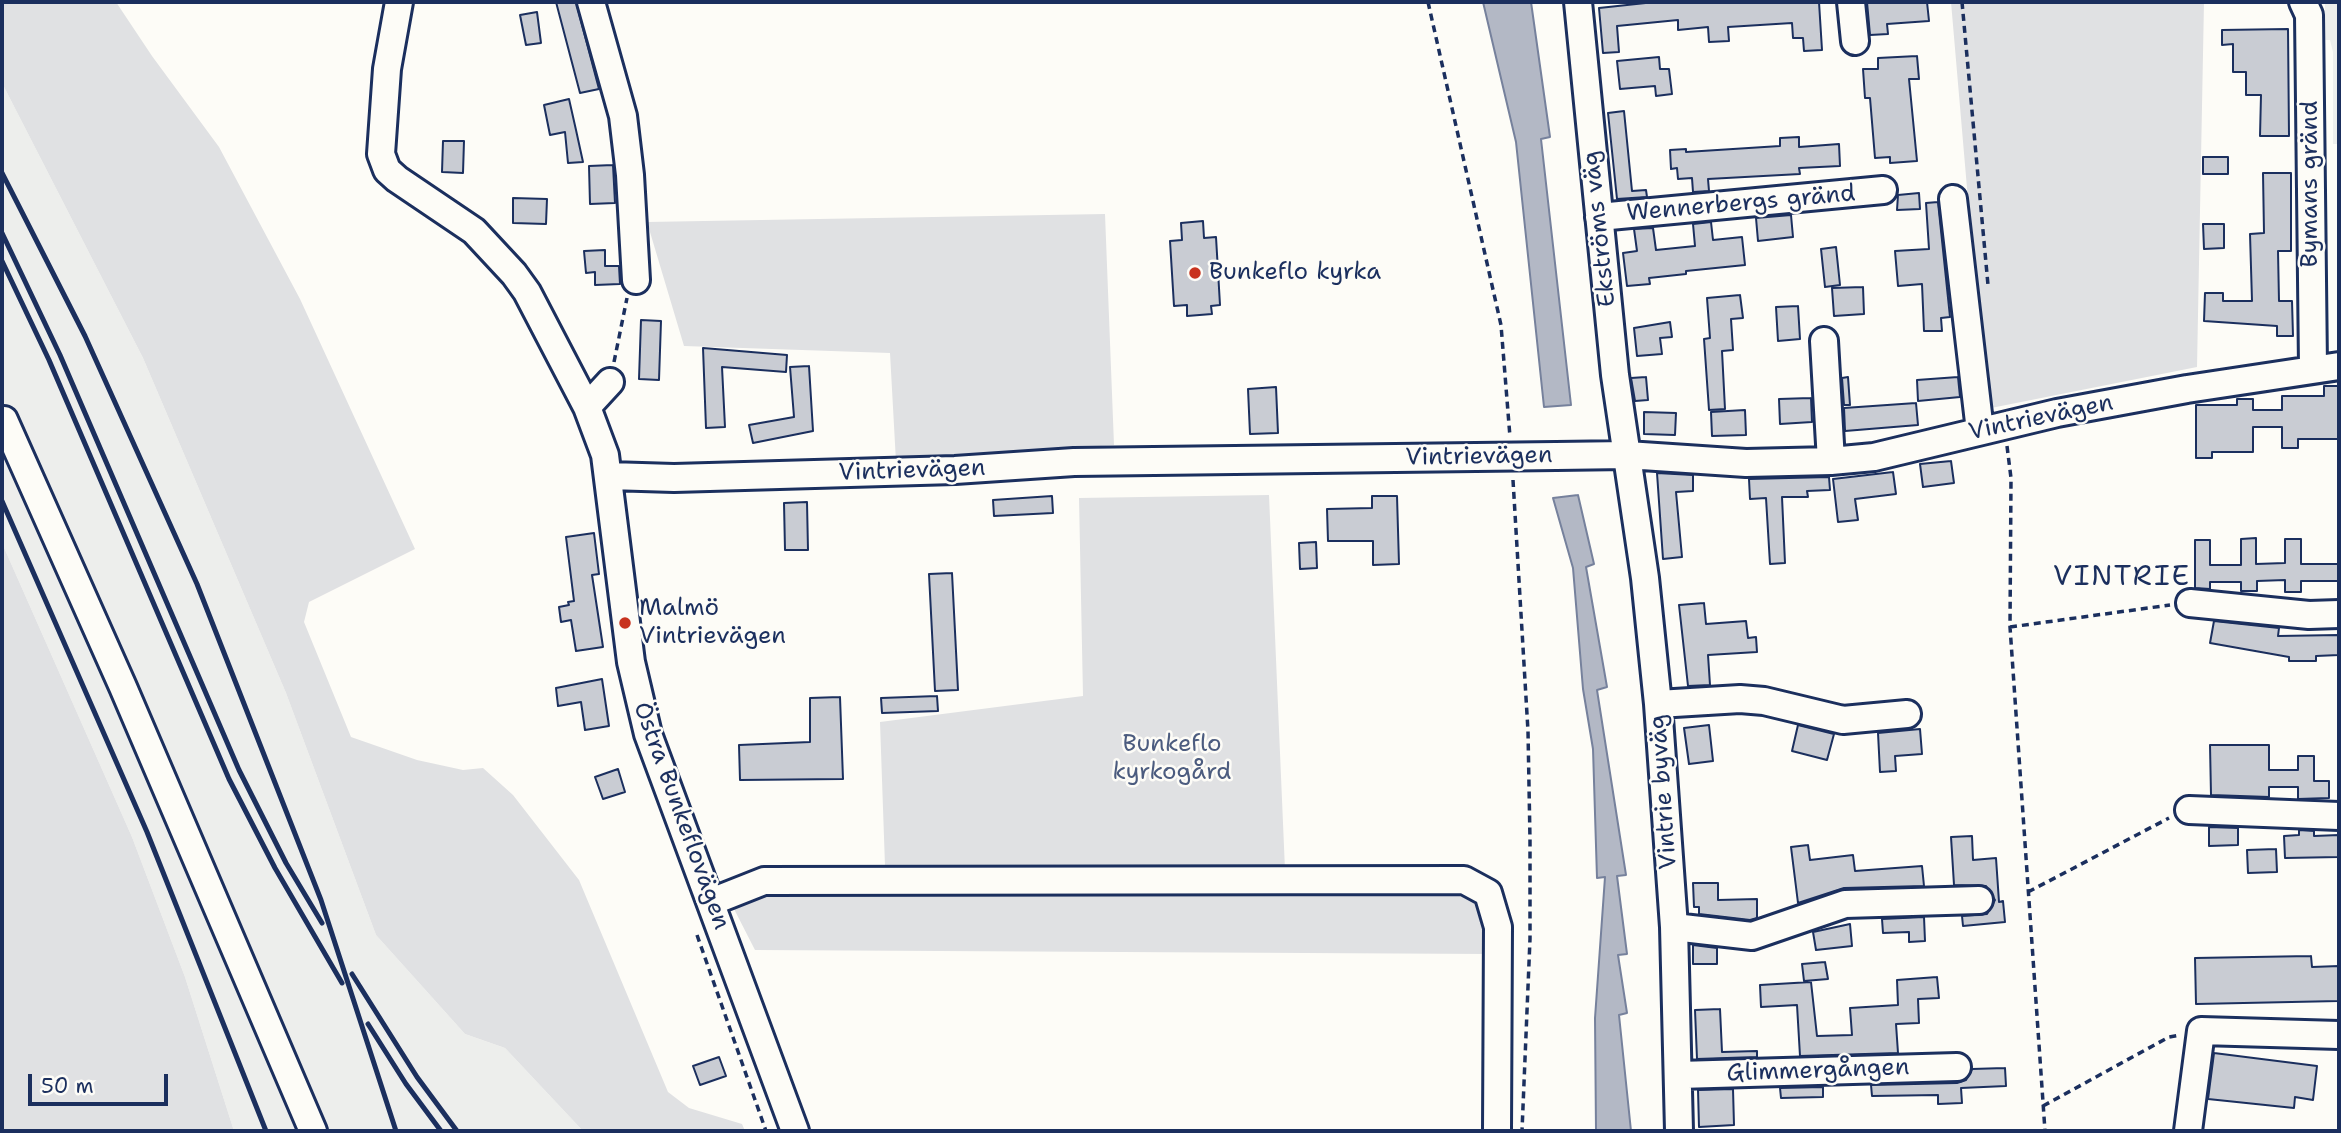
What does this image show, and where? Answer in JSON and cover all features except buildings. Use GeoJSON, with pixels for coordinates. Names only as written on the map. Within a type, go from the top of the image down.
{"type":"FeatureCollection","features":[{"type":"Feature","properties":{"kind":"street","name":"Östra Bunkeflovägen"},"geometry":{"type":"LineString","coordinates":[[399,2],[387,69],[381,154],[387,170],[397,179],[453,215],[508,266],[527,292],[587,407],[605,455],[609,476],[625,624],[639,699],[662,777],[795,1131]]}},
{"type":"Feature","properties":{"kind":"street"},"geometry":{"type":"LineString","coordinates":[[591,2],[623,116],[631,175],[636,280]]}},
{"type":"Feature","properties":{"kind":"street","name":"Ekströms väg"},"geometry":{"type":"LineString","coordinates":[[1578,2],[1615,375],[1627,455]]}},
{"type":"Feature","properties":{"kind":"street"},"geometry":{"type":"LineString","coordinates":[[1851,2],[1854,41]]}},
{"type":"Feature","properties":{"kind":"street","name":"Bymans gränd"},"geometry":{"type":"LineString","coordinates":[[2303,2],[2309,15],[2326,367]]}},
{"type":"Feature","properties":{"kind":"street","name":"Wennerbergs gränd"},"geometry":{"type":"LineString","coordinates":[[1599,217],[1883,190]]}},
{"type":"Feature","properties":{"kind":"street"},"geometry":{"type":"LineString","coordinates":[[1953,199],[1992,428]]}},
{"type":"Feature","properties":{"kind":"street"},"geometry":{"type":"LineString","coordinates":[[1824,341],[1831,460]]}},
{"type":"Feature","properties":{"kind":"street","name":"Vintrievägen"},"geometry":{"type":"LineString","coordinates":[[609,476],[674,478],[955,470],[1074,462],[1627,455],[1746,463],[1831,460],[1874,457],[1992,428],[2187,388],[2326,367]]}},
{"type":"Feature","properties":{"kind":"street"},"geometry":{"type":"LineString","coordinates":[[587,407],[610,382]]}},
{"type":"Feature","properties":{"kind":"street"},"geometry":{"type":"LineString","coordinates":[[4,420],[123,687],[313,1131]]}},
{"type":"Feature","properties":{"kind":"street","name":"Vintrie byväg"},"geometry":{"type":"LineString","coordinates":[[1627,455],[1645,578],[1658,704],[1674,927],[1679,1131]]}},
{"type":"Feature","properties":{"kind":"street"},"geometry":{"type":"LineString","coordinates":[[2190,603],[2309,615],[2339,614]]}},
{"type":"Feature","properties":{"kind":"street"},"geometry":{"type":"LineString","coordinates":[[1658,704],[1740,699],[1764,701],[1843,720],[1907,714]]}},
{"type":"Feature","properties":{"kind":"street"},"geometry":{"type":"LineString","coordinates":[[2189,810],[2339,816]]}},
{"type":"Feature","properties":{"kind":"street"},"geometry":{"type":"LineString","coordinates":[[711,902],[764,881],[1464,880],[1488,893],[1498,927],[1497,1131]]}},
{"type":"Feature","properties":{"kind":"street"},"geometry":{"type":"LineString","coordinates":[[1674,927],[1752,936],[1845,904],[1979,900]]}},
{"type":"Feature","properties":{"kind":"street"},"geometry":{"type":"LineString","coordinates":[[2188,1131],[2201,1031],[2339,1035]]}},
{"type":"Feature","properties":{"kind":"street","name":"Glimmergången"},"geometry":{"type":"LineString","coordinates":[[1679,1075],[1956,1067]]}},
{"type":"Feature","properties":{"kind":"path"},"geometry":{"type":"LineString","coordinates":[[1428,2],[1501,325],[1512,457],[1528,731],[1530,813],[1530,939],[1522,1131]]}},
{"type":"Feature","properties":{"kind":"path"},"geometry":{"type":"LineString","coordinates":[[1962,2],[1988,288]]}},
{"type":"Feature","properties":{"kind":"path"},"geometry":{"type":"LineString","coordinates":[[610,382],[626,300],[636,280]]}},
{"type":"Feature","properties":{"kind":"path"},"geometry":{"type":"LineString","coordinates":[[1992,428],[2011,478],[2010,627],[2045,1131]]}},
{"type":"Feature","properties":{"kind":"path"},"geometry":{"type":"LineString","coordinates":[[2010,627],[2190,603]]}},
{"type":"Feature","properties":{"kind":"path"},"geometry":{"type":"LineString","coordinates":[[2028,892],[2163,820],[2189,810]]}},
{"type":"Feature","properties":{"kind":"path"},"geometry":{"type":"LineString","coordinates":[[2043,1106],[2169,1037],[2201,1031]]}},
{"type":"Feature","properties":{"kind":"shaded area"},"geometry":{"type":"Polygon","coordinates":[[[1483,2],[1531,2],[1550,137],[1541,139],[1571,405],[1544,407],[1516,142],[1483,2]]]}},
{"type":"Feature","properties":{"kind":"shaded area"},"geometry":{"type":"Polygon","coordinates":[[[2325,2],[2339,2],[2339,144],[2333,144],[2333,52],[2330,40],[2325,40],[2325,2]]]}},
{"type":"Feature","properties":{"kind":"shaded area"},"geometry":{"type":"Polygon","coordinates":[[[2,83],[143,358],[286,693],[376,935],[465,1034],[505,1048],[583,1131],[234,1131],[185,977],[132,837],[2,543],[2,83]]]}},
{"type":"Feature","properties":{"kind":"shaded area"},"geometry":{"type":"Polygon","coordinates":[[[1578,495],[1594,564],[1586,567],[1607,687],[1597,690],[1626,875],[1617,876],[1627,954],[1618,955],[1627,1013],[1619,1015],[1631,1131],[1596,1131],[1595,1018],[1605,877],[1597,878],[1593,749],[1583,689],[1573,568],[1553,498],[1578,495]]]}},
{"type":"Feature","properties":{"kind":"green space"},"geometry":{"type":"Polygon","coordinates":[[[2,2],[116,2],[219,147],[300,299],[415,549],[309,602],[304,622],[351,737],[417,760],[463,770],[483,768],[513,795],[579,880],[668,1092],[689,1108],[742,1124],[745,1131],[583,1131],[505,1048],[465,1034],[376,935],[286,693],[143,358],[2,83],[2,2]]]}},
{"type":"Feature","properties":{"kind":"green space"},"geometry":{"type":"Polygon","coordinates":[[[1951,2],[2204,2],[2197,367],[1986,409],[1951,2]]]}},
{"type":"Feature","properties":{"kind":"green space"},"geometry":{"type":"Polygon","coordinates":[[[1105,214],[1114,445],[896,462],[890,353],[684,346],[647,222],[1105,214]]]}},
{"type":"Feature","properties":{"kind":"green space","name":"Bunkeflo kyrkogård"},"geometry":{"type":"Polygon","coordinates":[[[1269,495],[1285,870],[885,866],[880,722],[1083,696],[1079,498],[1269,495]]]}},
{"type":"Feature","properties":{"kind":"green space"},"geometry":{"type":"Polygon","coordinates":[[[2,543],[132,837],[185,977],[234,1131],[2,1131],[2,543]]]}},
{"type":"Feature","properties":{"kind":"green space"},"geometry":{"type":"Polygon","coordinates":[[[775,888],[1456,892],[1481,901],[1489,954],[755,950],[733,907],[775,888]]]}},
{"type":"Feature","properties":{"kind":"railway"},"geometry":{"type":"LineString","coordinates":[[2,173],[85,336],[197,584],[321,900],[396,1131]]}},
{"type":"Feature","properties":{"kind":"railway"},"geometry":{"type":"LineString","coordinates":[[2,233],[60,355],[239,770],[286,863],[322,923]]}},
{"type":"Feature","properties":{"kind":"railway"},"geometry":{"type":"LineString","coordinates":[[2,261],[49,360],[229,779],[275,868],[342,983]]}},
{"type":"Feature","properties":{"kind":"railway"},"geometry":{"type":"LineString","coordinates":[[2,501],[147,832],[266,1131]]}},
{"type":"Feature","properties":{"kind":"railway"},"geometry":{"type":"LineString","coordinates":[[352,974],[417,1077],[457,1131]]}},
{"type":"Feature","properties":{"kind":"railway"},"geometry":{"type":"LineString","coordinates":[[368,1024],[406,1084],[441,1131]]}},
{"type":"Feature","properties":{"kind":"place","name":"Bunkeflo kyrka"},"geometry":{"type":"Point","coordinates":[1195,273]}},
{"type":"Feature","properties":{"kind":"place","name":"Malmö Vintrievägen"},"geometry":{"type":"Point","coordinates":[625,623]}},
{"type":"Feature","properties":{"kind":"district","name":"VINTRIE"},"geometry":{"type":"Point","coordinates":[2122,578]}}]}
